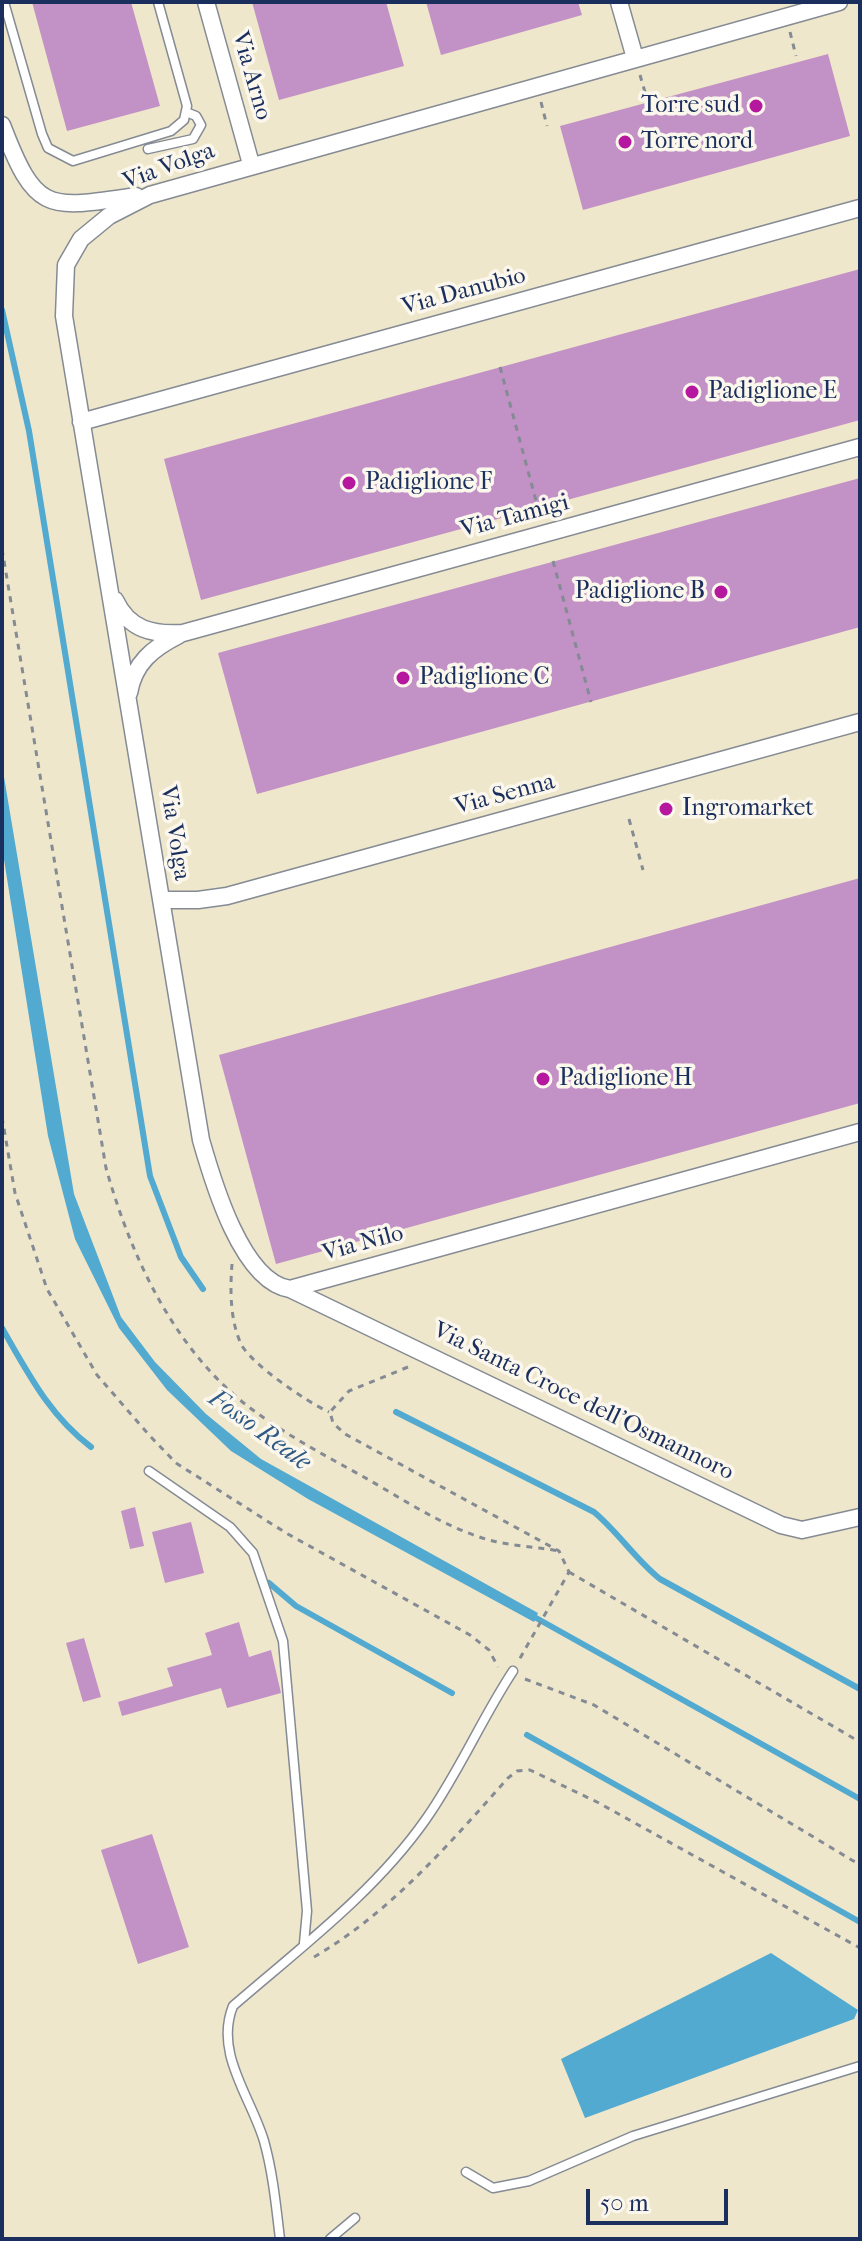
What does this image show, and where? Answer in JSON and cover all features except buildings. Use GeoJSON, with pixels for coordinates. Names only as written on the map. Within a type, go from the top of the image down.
{"type":"FeatureCollection","features":[{"type":"Feature","properties":{"kind":"street","name":"Via Arno"},"geometry":{"type":"LineString","coordinates":[[206,2],[251,164]]}},
{"type":"Feature","properties":{"kind":"street"},"geometry":{"type":"LineString","coordinates":[[619,2],[635,58]]}},
{"type":"Feature","properties":{"kind":"street","name":"Via Volga"},"geometry":{"type":"LineString","coordinates":[[161,900],[64,316],[66,265],[92,227],[150,195],[251,164],[839,2]]}},
{"type":"Feature","properties":{"kind":"street"},"geometry":{"type":"LineString","coordinates":[[2,125],[21,174],[42,197],[71,206],[150,195]]}},
{"type":"Feature","properties":{"kind":"street","name":"Via Danubio"},"geometry":{"type":"LineString","coordinates":[[81,422],[860,208]]}},
{"type":"Feature","properties":{"kind":"street","name":"Via Tamigi"},"geometry":{"type":"LineString","coordinates":[[128,703],[133,675],[140,664],[162,643],[183,633],[860,447]]}},
{"type":"Feature","properties":{"kind":"street","name":"Via Tamigi"},"geometry":{"type":"LineString","coordinates":[[108,584],[117,605],[134,625],[159,634],[183,633]]}},
{"type":"Feature","properties":{"kind":"street","name":"Via Senna"},"geometry":{"type":"LineString","coordinates":[[161,900],[227,896],[860,722]]}},
{"type":"Feature","properties":{"kind":"street"},"geometry":{"type":"LineString","coordinates":[[161,900],[199,1127],[214,1186],[258,1272],[269,1284],[290,1289]]}},
{"type":"Feature","properties":{"kind":"street","name":"Via Nilo"},"geometry":{"type":"LineString","coordinates":[[290,1289],[860,1132]]}},
{"type":"Feature","properties":{"kind":"street","name":"Via Santa Croce dell'Osmannoro"},"geometry":{"type":"LineString","coordinates":[[290,1289],[781,1525],[802,1530],[860,1517]]}},
{"type":"Feature","properties":{"kind":"lane"},"geometry":{"type":"LineString","coordinates":[[4,2],[48,148],[59,156],[80,161],[179,127],[186,112],[158,2]]}},
{"type":"Feature","properties":{"kind":"lane"},"geometry":{"type":"LineString","coordinates":[[148,149],[193,139],[201,125],[196,116],[186,112]]}},
{"type":"Feature","properties":{"kind":"lane"},"geometry":{"type":"LineString","coordinates":[[149,1471],[230,1527],[253,1553],[283,1641],[307,1911],[304,1944]]}},
{"type":"Feature","properties":{"kind":"lane"},"geometry":{"type":"LineString","coordinates":[[280,2239],[274,2183],[263,2139],[228,2051],[226,2022],[233,2006],[365,1889],[427,1818],[511,1674]]}},
{"type":"Feature","properties":{"kind":"lane"},"geometry":{"type":"LineString","coordinates":[[466,2172],[493,2188],[529,2181],[633,2136],[860,2066]]}},
{"type":"Feature","properties":{"kind":"lane"},"geometry":{"type":"LineString","coordinates":[[330,2239],[355,2218]]}},
{"type":"Feature","properties":{"kind":"path"},"geometry":{"type":"LineString","coordinates":[[786,17],[796,56]]}},
{"type":"Feature","properties":{"kind":"path"},"geometry":{"type":"LineString","coordinates":[[635,58],[647,99]]}},
{"type":"Feature","properties":{"kind":"path"},"geometry":{"type":"LineString","coordinates":[[536,85],[547,126]]}},
{"type":"Feature","properties":{"kind":"path"},"geometry":{"type":"LineString","coordinates":[[500,367],[538,508]]}},
{"type":"Feature","properties":{"kind":"path"},"geometry":{"type":"LineString","coordinates":[[2,549],[106,1168],[133,1251],[154,1294],[215,1374],[255,1411],[302,1442],[443,1521],[492,1541],[559,1551]]}},
{"type":"Feature","properties":{"kind":"path"},"geometry":{"type":"LineString","coordinates":[[553,561],[591,702]]}},
{"type":"Feature","properties":{"kind":"path"},"geometry":{"type":"LineString","coordinates":[[629,819],[643,870]]}},
{"type":"Feature","properties":{"kind":"path"},"geometry":{"type":"LineString","coordinates":[[2,1117],[15,1193],[47,1289],[97,1375],[176,1463],[286,1533],[470,1635],[489,1650],[498,1668],[594,1705],[860,1865]]}},
{"type":"Feature","properties":{"kind":"path"},"geometry":{"type":"LineString","coordinates":[[232,1260],[233,1320],[243,1347],[296,1393],[330,1412],[333,1423],[345,1434],[559,1551],[569,1572],[860,1742]]}},
{"type":"Feature","properties":{"kind":"path"},"geometry":{"type":"LineString","coordinates":[[330,1412],[349,1391],[433,1356]]}},
{"type":"Feature","properties":{"kind":"path"},"geometry":{"type":"LineString","coordinates":[[511,1674],[569,1572]]}},
{"type":"Feature","properties":{"kind":"path"},"geometry":{"type":"LineString","coordinates":[[311,1958],[344,1939],[407,1886],[508,1778],[517,1771],[530,1770],[597,1802],[860,1948]]}},
{"type":"Feature","properties":{"kind":"water"},"geometry":{"type":"Polygon","coordinates":[[[2,765],[74,1194],[121,1317],[155,1362],[206,1414],[261,1459],[538,1613],[534,1622],[308,1499],[231,1451],[167,1390],[119,1328],[75,1239],[48,1136],[2,847],[2,765]]]}},
{"type":"Feature","properties":{"kind":"water"},"geometry":{"type":"Polygon","coordinates":[[[771,1953],[858,2010],[854,2019],[585,2118],[561,2059],[771,1953]]]}},
{"type":"Feature","properties":{"kind":"waterway"},"geometry":{"type":"LineString","coordinates":[[2,310],[29,431],[150,1176],[181,1257],[203,1289]]}},
{"type":"Feature","properties":{"kind":"waterway"},"geometry":{"type":"LineString","coordinates":[[2,1328],[51,1407],[91,1447]]}},
{"type":"Feature","properties":{"kind":"waterway"},"geometry":{"type":"LineString","coordinates":[[396,1412],[594,1512],[660,1579],[860,1689]]}},
{"type":"Feature","properties":{"kind":"waterway"},"geometry":{"type":"LineString","coordinates":[[269,1583],[296,1606],[452,1693]]}},
{"type":"Feature","properties":{"kind":"waterway","name":"Fosso Reale"},"geometry":{"type":"LineString","coordinates":[[529,1614],[860,1799]]}},
{"type":"Feature","properties":{"kind":"waterway"},"geometry":{"type":"LineString","coordinates":[[527,1735],[860,1922]]}},
{"type":"Feature","properties":{"kind":"place","name":"Torre sud"},"geometry":{"type":"Point","coordinates":[756,106]}},
{"type":"Feature","properties":{"kind":"place","name":"Torre nord"},"geometry":{"type":"Point","coordinates":[625,142]}},
{"type":"Feature","properties":{"kind":"place","name":"Padiglione E"},"geometry":{"type":"Point","coordinates":[692,392]}},
{"type":"Feature","properties":{"kind":"place","name":"Padiglione F"},"geometry":{"type":"Point","coordinates":[349,483]}},
{"type":"Feature","properties":{"kind":"place","name":"Padiglione B"},"geometry":{"type":"Point","coordinates":[721,592]}},
{"type":"Feature","properties":{"kind":"place","name":"Padiglione C"},"geometry":{"type":"Point","coordinates":[403,678]}},
{"type":"Feature","properties":{"kind":"place","name":"Ingromarket"},"geometry":{"type":"Point","coordinates":[666,809]}},
{"type":"Feature","properties":{"kind":"place","name":"Padiglione H"},"geometry":{"type":"Point","coordinates":[543,1079]}}]}
